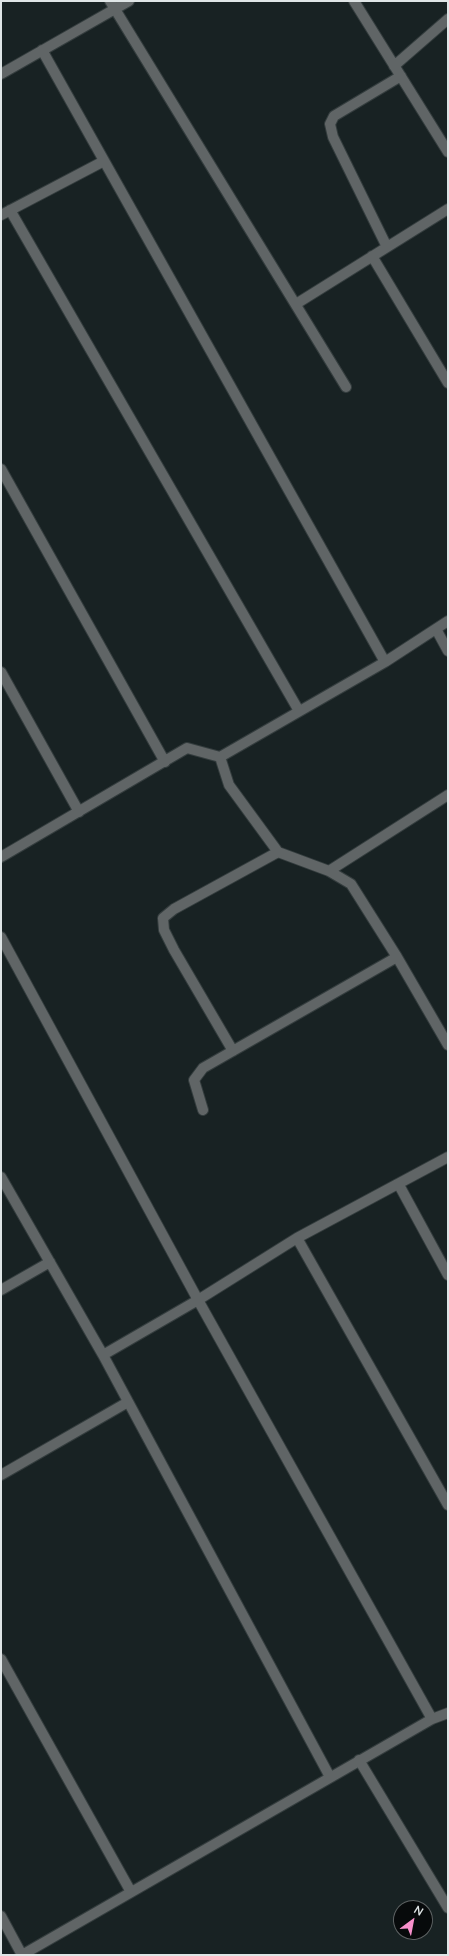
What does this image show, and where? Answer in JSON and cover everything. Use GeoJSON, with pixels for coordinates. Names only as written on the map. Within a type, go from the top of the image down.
{"type":"FeatureCollection","features":[{"type":"Feature","properties":{"kind":"street"},"geometry":{"type":"LineString","coordinates":[[1,74],[42,50],[112,5],[129,1]]}},
{"type":"Feature","properties":{"kind":"street"},"geometry":{"type":"LineString","coordinates":[[354,1],[448,152]]}},
{"type":"Feature","properties":{"kind":"street"},"geometry":{"type":"LineString","coordinates":[[112,5],[346,387]]}},
{"type":"Feature","properties":{"kind":"street"},"geometry":{"type":"LineString","coordinates":[[394,66],[448,19]]}},
{"type":"Feature","properties":{"kind":"street"},"geometry":{"type":"LineString","coordinates":[[42,50],[385,662]]}},
{"type":"Feature","properties":{"kind":"street"},"geometry":{"type":"LineString","coordinates":[[387,247],[333,137],[330,124],[334,116],[401,76]]}},
{"type":"Feature","properties":{"kind":"street"},"geometry":{"type":"LineString","coordinates":[[1,215],[104,161]]}},
{"type":"Feature","properties":{"kind":"street"},"geometry":{"type":"LineString","coordinates":[[296,304],[448,209]]}},
{"type":"Feature","properties":{"kind":"street"},"geometry":{"type":"LineString","coordinates":[[10,210],[299,711]]}},
{"type":"Feature","properties":{"kind":"street"},"geometry":{"type":"LineString","coordinates":[[372,256],[448,383]]}},
{"type":"Feature","properties":{"kind":"street"},"geometry":{"type":"LineString","coordinates":[[1,470],[165,762]]}},
{"type":"Feature","properties":{"kind":"street"},"geometry":{"type":"LineString","coordinates":[[1,857],[187,748],[220,757],[385,662],[448,621]]}},
{"type":"Feature","properties":{"kind":"street"},"geometry":{"type":"LineString","coordinates":[[436,629],[448,651]]}},
{"type":"Feature","properties":{"kind":"street"},"geometry":{"type":"LineString","coordinates":[[1,672],[79,812]]}},
{"type":"Feature","properties":{"kind":"street"},"geometry":{"type":"LineString","coordinates":[[220,757],[229,785],[278,852],[329,871],[351,884],[397,957],[448,1045]]}},
{"type":"Feature","properties":{"kind":"street"},"geometry":{"type":"LineString","coordinates":[[329,871],[448,795]]}},
{"type":"Feature","properties":{"kind":"street"},"geometry":{"type":"LineString","coordinates":[[233,1051],[174,950],[164,930],[163,918],[174,908],[278,852]]}},
{"type":"Feature","properties":{"kind":"street"},"geometry":{"type":"LineString","coordinates":[[1,937],[198,1300],[432,1719]]}},
{"type":"Feature","properties":{"kind":"street"},"geometry":{"type":"LineString","coordinates":[[203,1110],[194,1080],[203,1068],[397,957]]}},
{"type":"Feature","properties":{"kind":"street"},"geometry":{"type":"LineString","coordinates":[[103,1355],[198,1300],[297,1238],[399,1185],[448,1157]]}},
{"type":"Feature","properties":{"kind":"street"},"geometry":{"type":"LineString","coordinates":[[1,1177],[103,1355],[330,1777]]}},
{"type":"Feature","properties":{"kind":"street"},"geometry":{"type":"LineString","coordinates":[[399,1185],[448,1275]]}},
{"type":"Feature","properties":{"kind":"street"},"geometry":{"type":"LineString","coordinates":[[297,1238],[448,1505]]}},
{"type":"Feature","properties":{"kind":"street"},"geometry":{"type":"LineString","coordinates":[[1,1290],[50,1262]]}},
{"type":"Feature","properties":{"kind":"street"},"geometry":{"type":"LineString","coordinates":[[1,1475],[128,1402]]}},
{"type":"Feature","properties":{"kind":"street"},"geometry":{"type":"LineString","coordinates":[[1,1659],[131,1892]]}},
{"type":"Feature","properties":{"kind":"street"},"geometry":{"type":"LineString","coordinates":[[1,1916],[22,1955],[359,1760],[432,1719],[448,1713]]}},
{"type":"Feature","properties":{"kind":"street"},"geometry":{"type":"LineString","coordinates":[[359,1760],[448,1908]]}}]}
